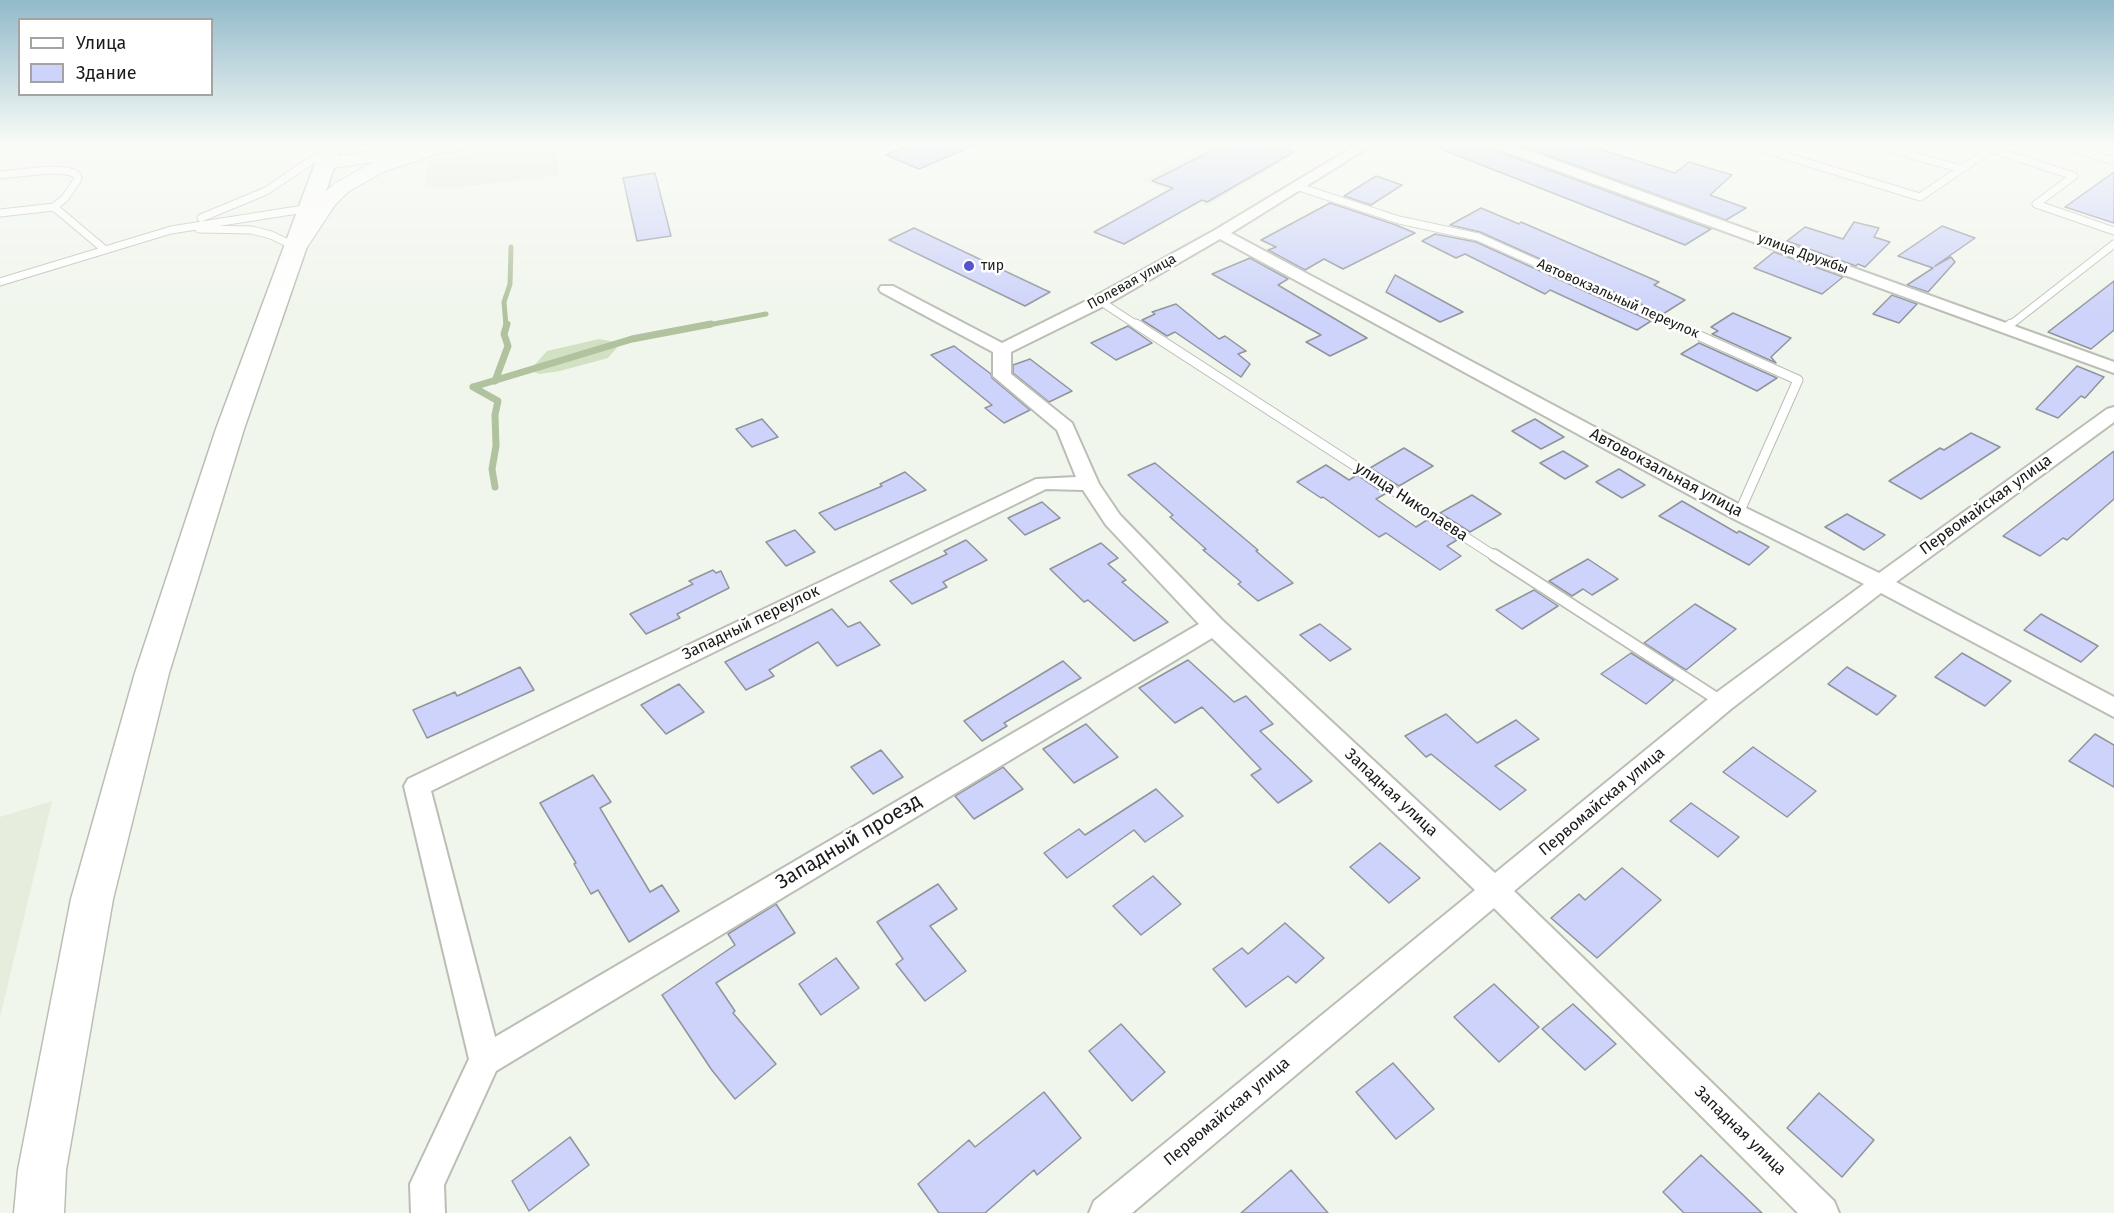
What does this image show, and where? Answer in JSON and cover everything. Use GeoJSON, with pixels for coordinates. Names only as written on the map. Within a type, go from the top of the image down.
{"type":"FeatureCollection","features":[{"type":"Feature","properties":{"kind":"highway"},"geometry":{"type":"LineString","coordinates":[[39,1213],[42,1170],[98,876],[152,674],[230,429],[313,199]]}},
{"type":"Feature","properties":{"kind":"main road"},"geometry":{"type":"LineString","coordinates":[[303,227],[330,199]]}},
{"type":"Feature","properties":{"kind":"street","name":"Полевая улица"},"geometry":{"type":"LineString","coordinates":[[1002,350],[1100,301],[1276,199]]}},
{"type":"Feature","properties":{"kind":"street","name":"улица Дружбы"},"geometry":{"type":"LineString","coordinates":[[1648,199],[2114,368]]}},
{"type":"Feature","properties":{"kind":"street","name":"Автовокзальная улица"},"geometry":{"type":"LineString","coordinates":[[1220,233],[1739,513],[1880,583],[2114,708]]}},
{"type":"Feature","properties":{"kind":"street"},"geometry":{"type":"LineString","coordinates":[[887,289],[1002,350]]}},
{"type":"Feature","properties":{"kind":"street","name":"Западная улица"},"geometry":{"type":"LineString","coordinates":[[1002,350],[1002,376],[1065,427],[1089,484],[1113,520],[1214,626],[1495,891],[1822,1213]]}},
{"type":"Feature","properties":{"kind":"street","name":"Первомайская улица"},"geometry":{"type":"LineString","coordinates":[[1106,1213],[1722,702],[1880,583],[2114,413]]}},
{"type":"Feature","properties":{"kind":"street","name":"Западный переулок"},"geometry":{"type":"LineString","coordinates":[[485,1060],[417,786],[1043,483],[1089,484]]}},
{"type":"Feature","properties":{"kind":"street","name":"Западный проезд"},"geometry":{"type":"LineString","coordinates":[[485,1060],[1214,626]]}},
{"type":"Feature","properties":{"kind":"street"},"geometry":{"type":"LineString","coordinates":[[428,1213],[427,1184],[485,1060]]}},
{"type":"Feature","properties":{"kind":"lane"},"geometry":{"type":"LineString","coordinates":[[0,213],[54,207],[64,199]]}},
{"type":"Feature","properties":{"kind":"lane"},"geometry":{"type":"LineString","coordinates":[[171,230],[246,199]]}},
{"type":"Feature","properties":{"kind":"lane","name":"Автовокзальный переулок"},"geometry":{"type":"LineString","coordinates":[[1334,199],[1398,220],[1478,237],[1798,380],[1739,513]]}},
{"type":"Feature","properties":{"kind":"lane"},"geometry":{"type":"LineString","coordinates":[[2043,199],[2036,204],[2114,231]]}},
{"type":"Feature","properties":{"kind":"lane"},"geometry":{"type":"LineString","coordinates":[[54,207],[104,249]]}},
{"type":"Feature","properties":{"kind":"lane"},"geometry":{"type":"LineString","coordinates":[[0,282],[171,230],[212,222],[303,227]]}},
{"type":"Feature","properties":{"kind":"lane"},"geometry":{"type":"LineString","coordinates":[[171,230],[252,230],[271,235],[303,227]]}},
{"type":"Feature","properties":{"kind":"lane"},"geometry":{"type":"LineString","coordinates":[[2006,328],[2114,244]]}},
{"type":"Feature","properties":{"kind":"lane","name":"улица Николаева"},"geometry":{"type":"LineString","coordinates":[[1100,301],[1722,702]]}},
{"type":"Feature","properties":{"kind":"shaded area"},"geometry":{"type":"Polygon","coordinates":[[[1189,199],[1220,199],[1207,206],[1189,199]]]}},
{"type":"Feature","properties":{"kind":"shaded area"},"geometry":{"type":"Polygon","coordinates":[[[52,801],[0,1017],[0,817],[52,801]]]}},
{"type":"Feature","properties":{"kind":"green space"},"geometry":{"type":"Polygon","coordinates":[[[599,339],[621,343],[608,358],[560,371],[539,374],[530,370],[547,351],[599,339]]]}},
{"type":"Feature","properties":{"kind":"building"},"geometry":{"type":"Polygon","coordinates":[[[628,199],[662,199],[671,236],[637,241],[628,199]]]}},
{"type":"Feature","properties":{"kind":"building"},"geometry":{"type":"Polygon","coordinates":[[[1154,199],[1213,199],[1207,202],[1202,200],[1124,244],[1094,232],[1154,199]]]}},
{"type":"Feature","properties":{"kind":"building"},"geometry":{"type":"Polygon","coordinates":[[[1352,199],[1381,199],[1371,205],[1352,199]]]}},
{"type":"Feature","properties":{"kind":"building"},"geometry":{"type":"Polygon","coordinates":[[[1567,199],[1628,199],[1711,229],[1685,245],[1567,199]]]}},
{"type":"Feature","properties":{"kind":"building"},"geometry":{"type":"Polygon","coordinates":[[[1667,199],[1720,199],[1746,208],[1726,220],[1667,199]]]}},
{"type":"Feature","properties":{"kind":"building"},"geometry":{"type":"Polygon","coordinates":[[[2077,199],[2114,199],[2114,223],[2065,207],[2077,199]]]}},
{"type":"Feature","properties":{"kind":"building"},"geometry":{"type":"Polygon","coordinates":[[[1330,203],[1415,233],[1343,269],[1324,259],[1305,270],[1268,250],[1276,247],[1261,240],[1330,203]]]}},
{"type":"Feature","properties":{"kind":"building"},"geometry":{"type":"Polygon","coordinates":[[[1481,208],[1519,224],[1521,222],[1659,282],[1654,285],[1685,300],[1663,314],[1480,232],[1450,225],[1481,208]]]}},
{"type":"Feature","properties":{"kind":"building"},"geometry":{"type":"Polygon","coordinates":[[[1854,222],[1879,228],[1874,237],[1890,242],[1865,267],[1858,264],[1856,266],[1787,241],[1805,227],[1843,239],[1854,222]]]}},
{"type":"Feature","properties":{"kind":"building"},"geometry":{"type":"Polygon","coordinates":[[[1942,226],[1975,238],[1935,266],[1951,257],[1955,262],[1928,292],[1907,285],[1933,268],[1898,256],[1942,226]]]}},
{"type":"Feature","properties":{"kind":"building","name":"тир"},"geometry":{"type":"Polygon","coordinates":[[[914,228],[1050,292],[1025,306],[889,240],[914,228]]]}},
{"type":"Feature","properties":{"kind":"building"},"geometry":{"type":"Polygon","coordinates":[[[1435,234],[1476,242],[1651,321],[1637,330],[1550,290],[1545,294],[1465,254],[1456,258],[1422,241],[1435,234]]]}},
{"type":"Feature","properties":{"kind":"building"},"geometry":{"type":"Polygon","coordinates":[[[1774,252],[1843,277],[1822,294],[1754,268],[1774,252]]]}},
{"type":"Feature","properties":{"kind":"building"},"geometry":{"type":"Polygon","coordinates":[[[1250,258],[1288,279],[1278,285],[1367,338],[1330,356],[1306,342],[1321,335],[1212,274],[1250,258]]]}},
{"type":"Feature","properties":{"kind":"building"},"geometry":{"type":"Polygon","coordinates":[[[1395,275],[1463,312],[1440,322],[1386,292],[1395,275]]]}},
{"type":"Feature","properties":{"kind":"building"},"geometry":{"type":"Polygon","coordinates":[[[2114,281],[2114,330],[2091,349],[2048,332],[2114,281]]]}},
{"type":"Feature","properties":{"kind":"building"},"geometry":{"type":"Polygon","coordinates":[[[1892,295],[1917,304],[1899,323],[1873,314],[1892,295]]]}},
{"type":"Feature","properties":{"kind":"building"},"geometry":{"type":"Polygon","coordinates":[[[1176,304],[1219,339],[1225,336],[1246,351],[1238,354],[1250,364],[1241,377],[1175,332],[1167,336],[1142,320],[1155,314],[1152,312],[1176,304]]]}},
{"type":"Feature","properties":{"kind":"building"},"geometry":{"type":"Polygon","coordinates":[[[1733,313],[1791,338],[1771,357],[1776,363],[1712,334],[1718,331],[1711,327],[1733,313]]]}},
{"type":"Feature","properties":{"kind":"building"},"geometry":{"type":"Polygon","coordinates":[[[1128,326],[1152,343],[1116,360],[1091,343],[1128,326]]]}},
{"type":"Feature","properties":{"kind":"building"},"geometry":{"type":"Polygon","coordinates":[[[1699,343],[1777,378],[1757,391],[1681,354],[1699,343]]]}},
{"type":"Feature","properties":{"kind":"building"},"geometry":{"type":"Polygon","coordinates":[[[954,346],[991,374],[992,378],[1030,410],[1004,423],[985,408],[992,405],[931,355],[954,346]]]}},
{"type":"Feature","properties":{"kind":"building"},"geometry":{"type":"Polygon","coordinates":[[[1030,359],[1072,391],[1049,402],[1013,373],[1013,365],[1030,359]]]}},
{"type":"Feature","properties":{"kind":"building"},"geometry":{"type":"Polygon","coordinates":[[[2077,366],[2104,377],[2085,398],[2081,396],[2058,418],[2036,409],[2077,366]]]}},
{"type":"Feature","properties":{"kind":"building"},"geometry":{"type":"Polygon","coordinates":[[[762,419],[778,437],[752,447],[736,429],[762,419]]]}},
{"type":"Feature","properties":{"kind":"building"},"geometry":{"type":"Polygon","coordinates":[[[1535,419],[1564,437],[1541,449],[1512,431],[1535,419]]]}},
{"type":"Feature","properties":{"kind":"building"},"geometry":{"type":"Polygon","coordinates":[[[1971,433],[2000,447],[1921,499],[1889,481],[1940,448],[1944,450],[1971,433]]]}},
{"type":"Feature","properties":{"kind":"building"},"geometry":{"type":"Polygon","coordinates":[[[1404,448],[1433,466],[1399,486],[1370,468],[1404,448]]]}},
{"type":"Feature","properties":{"kind":"building"},"geometry":{"type":"Polygon","coordinates":[[[1563,451],[1588,466],[1565,479],[1540,463],[1563,451]]]}},
{"type":"Feature","properties":{"kind":"building"},"geometry":{"type":"Polygon","coordinates":[[[2114,451],[2114,499],[2067,540],[2063,538],[2040,556],[2003,536],[2114,451]]]}},
{"type":"Feature","properties":{"kind":"building"},"geometry":{"type":"Polygon","coordinates":[[[1155,463],[1258,550],[1256,551],[1293,583],[1258,601],[1238,584],[1241,582],[1203,550],[1206,549],[1170,517],[1173,515],[1128,475],[1155,463]]]}},
{"type":"Feature","properties":{"kind":"building"},"geometry":{"type":"Polygon","coordinates":[[[1326,465],[1349,480],[1357,475],[1385,494],[1376,499],[1416,527],[1427,520],[1457,540],[1447,546],[1461,556],[1440,570],[1386,533],[1379,537],[1323,497],[1321,498],[1297,482],[1326,465]]]}},
{"type":"Feature","properties":{"kind":"building"},"geometry":{"type":"Polygon","coordinates":[[[1619,469],[1645,485],[1622,498],[1596,482],[1619,469]]]}},
{"type":"Feature","properties":{"kind":"building"},"geometry":{"type":"Polygon","coordinates":[[[905,472],[926,490],[835,530],[819,513],[882,486],[880,484],[905,472]]]}},
{"type":"Feature","properties":{"kind":"building"},"geometry":{"type":"Polygon","coordinates":[[[1472,495],[1501,514],[1470,532],[1440,513],[1472,495]]]}},
{"type":"Feature","properties":{"kind":"building"},"geometry":{"type":"Polygon","coordinates":[[[1682,501],[1737,533],[1739,531],[1769,547],[1749,565],[1659,516],[1682,501]]]}},
{"type":"Feature","properties":{"kind":"building"},"geometry":{"type":"Polygon","coordinates":[[[1042,502],[1060,518],[1025,535],[1008,518],[1042,502]]]}},
{"type":"Feature","properties":{"kind":"building"},"geometry":{"type":"Polygon","coordinates":[[[1847,514],[1885,535],[1864,550],[1825,527],[1847,514]]]}},
{"type":"Feature","properties":{"kind":"building"},"geometry":{"type":"Polygon","coordinates":[[[795,530],[815,552],[786,566],[766,542],[795,530]]]}},
{"type":"Feature","properties":{"kind":"building"},"geometry":{"type":"Polygon","coordinates":[[[966,540],[987,560],[943,582],[947,587],[912,604],[890,581],[947,554],[944,551],[966,540]]]}},
{"type":"Feature","properties":{"kind":"building"},"geometry":{"type":"Polygon","coordinates":[[[1101,543],[1118,558],[1108,564],[1126,580],[1122,582],[1168,622],[1134,641],[1088,600],[1084,602],[1050,569],[1101,543]]]}},
{"type":"Feature","properties":{"kind":"building"},"geometry":{"type":"Polygon","coordinates":[[[1588,559],[1618,579],[1592,595],[1583,589],[1572,596],[1549,581],[1588,559]]]}},
{"type":"Feature","properties":{"kind":"building"},"geometry":{"type":"Polygon","coordinates":[[[713,570],[716,573],[721,571],[729,588],[677,614],[680,618],[646,634],[630,614],[693,584],[689,581],[713,570]]]}},
{"type":"Feature","properties":{"kind":"building"},"geometry":{"type":"Polygon","coordinates":[[[1534,590],[1558,606],[1522,629],[1496,610],[1534,590]]]}},
{"type":"Feature","properties":{"kind":"building"},"geometry":{"type":"Polygon","coordinates":[[[1695,604],[1736,629],[1686,670],[1644,643],[1695,604]]]}},
{"type":"Feature","properties":{"kind":"building"},"geometry":{"type":"Polygon","coordinates":[[[832,609],[848,627],[860,622],[880,645],[837,666],[818,642],[769,670],[774,676],[746,690],[725,662],[832,609]]]}},
{"type":"Feature","properties":{"kind":"building"},"geometry":{"type":"Polygon","coordinates":[[[2041,614],[2098,646],[2081,662],[2024,630],[2041,614]]]}},
{"type":"Feature","properties":{"kind":"building"},"geometry":{"type":"Polygon","coordinates":[[[1320,624],[1351,649],[1330,661],[1300,635],[1320,624]]]}},
{"type":"Feature","properties":{"kind":"building"},"geometry":{"type":"Polygon","coordinates":[[[1631,653],[1674,680],[1646,704],[1601,674],[1631,653]]]}},
{"type":"Feature","properties":{"kind":"building"},"geometry":{"type":"Polygon","coordinates":[[[1962,653],[2011,681],[1985,706],[1935,677],[1962,653]]]}},
{"type":"Feature","properties":{"kind":"building"},"geometry":{"type":"Polygon","coordinates":[[[1188,660],[1234,702],[1246,696],[1273,724],[1260,731],[1312,781],[1278,803],[1251,775],[1261,769],[1202,707],[1175,723],[1139,688],[1188,660]]]}},
{"type":"Feature","properties":{"kind":"building"},"geometry":{"type":"Polygon","coordinates":[[[1063,661],[1081,678],[1004,723],[1007,726],[982,741],[964,721],[1063,661]]]}},
{"type":"Feature","properties":{"kind":"building"},"geometry":{"type":"Polygon","coordinates":[[[520,667],[534,690],[427,738],[413,710],[455,692],[457,696],[520,667]]]}},
{"type":"Feature","properties":{"kind":"building"},"geometry":{"type":"Polygon","coordinates":[[[1847,667],[1896,696],[1877,715],[1828,684],[1847,667]]]}},
{"type":"Feature","properties":{"kind":"building"},"geometry":{"type":"Polygon","coordinates":[[[679,684],[704,712],[666,734],[641,705],[679,684]]]}},
{"type":"Feature","properties":{"kind":"building"},"geometry":{"type":"Polygon","coordinates":[[[1446,714],[1477,743],[1516,720],[1539,739],[1495,766],[1526,790],[1500,810],[1431,754],[1426,757],[1405,736],[1446,714]]]}},
{"type":"Feature","properties":{"kind":"building"},"geometry":{"type":"Polygon","coordinates":[[[1086,724],[1118,757],[1074,783],[1043,749],[1086,724]]]}},
{"type":"Feature","properties":{"kind":"building"},"geometry":{"type":"Polygon","coordinates":[[[2095,734],[2114,745],[2114,787],[2069,761],[2095,734]]]}},
{"type":"Feature","properties":{"kind":"building"},"geometry":{"type":"Polygon","coordinates":[[[1753,747],[1816,791],[1787,817],[1723,772],[1753,747]]]}},
{"type":"Feature","properties":{"kind":"building"},"geometry":{"type":"Polygon","coordinates":[[[881,750],[903,777],[873,794],[851,767],[881,750]]]}},
{"type":"Feature","properties":{"kind":"building"},"geometry":{"type":"Polygon","coordinates":[[[1003,767],[1023,789],[974,819],[955,796],[1003,767]]]}},
{"type":"Feature","properties":{"kind":"building"},"geometry":{"type":"Polygon","coordinates":[[[593,775],[611,802],[600,808],[650,892],[662,885],[679,911],[629,942],[598,890],[591,894],[574,864],[576,863],[540,803],[593,775]]]}},
{"type":"Feature","properties":{"kind":"building"},"geometry":{"type":"Polygon","coordinates":[[[1156,789],[1183,816],[1145,842],[1134,830],[1067,878],[1044,853],[1079,829],[1085,835],[1156,789]]]}},
{"type":"Feature","properties":{"kind":"building"},"geometry":{"type":"Polygon","coordinates":[[[1691,803],[1739,837],[1718,857],[1670,821],[1691,803]]]}},
{"type":"Feature","properties":{"kind":"building"},"geometry":{"type":"Polygon","coordinates":[[[1380,843],[1420,878],[1389,903],[1350,867],[1380,843]]]}},
{"type":"Feature","properties":{"kind":"building"},"geometry":{"type":"Polygon","coordinates":[[[1622,868],[1661,900],[1597,958],[1551,918],[1579,894],[1585,900],[1622,868]]]}},
{"type":"Feature","properties":{"kind":"building"},"geometry":{"type":"Polygon","coordinates":[[[1153,876],[1181,904],[1141,935],[1113,906],[1153,876]]]}},
{"type":"Feature","properties":{"kind":"building"},"geometry":{"type":"Polygon","coordinates":[[[938,884],[957,909],[930,926],[966,971],[925,1001],[896,964],[903,959],[877,922],[938,884]]]}},
{"type":"Feature","properties":{"kind":"building"},"geometry":{"type":"Polygon","coordinates":[[[776,904],[795,933],[716,983],[735,1011],[733,1013],[776,1064],[735,1099],[711,1069],[662,995],[735,945],[728,934],[776,904]]]}},
{"type":"Feature","properties":{"kind":"building"},"geometry":{"type":"Polygon","coordinates":[[[1285,923],[1324,958],[1296,983],[1288,976],[1246,1007],[1213,969],[1242,948],[1248,954],[1285,923]]]}},
{"type":"Feature","properties":{"kind":"building"},"geometry":{"type":"Polygon","coordinates":[[[836,958],[859,988],[821,1015],[799,984],[836,958]]]}},
{"type":"Feature","properties":{"kind":"building"},"geometry":{"type":"Polygon","coordinates":[[[1494,984],[1539,1027],[1499,1062],[1454,1017],[1494,984]]]}},
{"type":"Feature","properties":{"kind":"building"},"geometry":{"type":"Polygon","coordinates":[[[1573,1004],[1616,1044],[1585,1070],[1542,1029],[1573,1004]]]}},
{"type":"Feature","properties":{"kind":"building"},"geometry":{"type":"Polygon","coordinates":[[[1121,1024],[1165,1072],[1132,1101],[1089,1051],[1121,1024]]]}},
{"type":"Feature","properties":{"kind":"building"},"geometry":{"type":"Polygon","coordinates":[[[1393,1063],[1434,1109],[1396,1139],[1356,1092],[1393,1063]]]}},
{"type":"Feature","properties":{"kind":"building"},"geometry":{"type":"Polygon","coordinates":[[[1044,1092],[1081,1138],[1037,1175],[1034,1170],[985,1213],[939,1213],[918,1184],[969,1140],[975,1147],[1044,1092]]]}},
{"type":"Feature","properties":{"kind":"building"},"geometry":{"type":"Polygon","coordinates":[[[1819,1093],[1874,1140],[1842,1177],[1787,1128],[1819,1093]]]}},
{"type":"Feature","properties":{"kind":"building"},"geometry":{"type":"Polygon","coordinates":[[[570,1137],[589,1165],[529,1211],[512,1181],[570,1137]]]}},
{"type":"Feature","properties":{"kind":"building"},"geometry":{"type":"Polygon","coordinates":[[[1701,1155],[1762,1213],[1684,1213],[1663,1192],[1701,1155]]]}},
{"type":"Feature","properties":{"kind":"building"},"geometry":{"type":"Polygon","coordinates":[[[1291,1170],[1328,1213],[1241,1213],[1291,1170]]]}},
{"type":"Feature","properties":{"kind":"waterway"},"geometry":{"type":"LineString","coordinates":[[506,326],[504,302],[510,284],[511,247]]}},
{"type":"Feature","properties":{"kind":"waterway"},"geometry":{"type":"LineString","coordinates":[[703,326],[766,314]]}},
{"type":"Feature","properties":{"kind":"waterway"},"geometry":{"type":"LineString","coordinates":[[495,380],[508,346],[504,334],[507,324]]}},
{"type":"Feature","properties":{"kind":"waterway"},"geometry":{"type":"LineString","coordinates":[[495,380],[632,339],[711,324]]}},
{"type":"Feature","properties":{"kind":"waterway"},"geometry":{"type":"LineString","coordinates":[[495,380],[473,387],[498,401],[495,415],[496,446],[492,469],[495,487]]}},
{"type":"Feature","properties":{"kind":"place","name":"тир"},"geometry":{"type":"Point","coordinates":[969,266]}}]}
